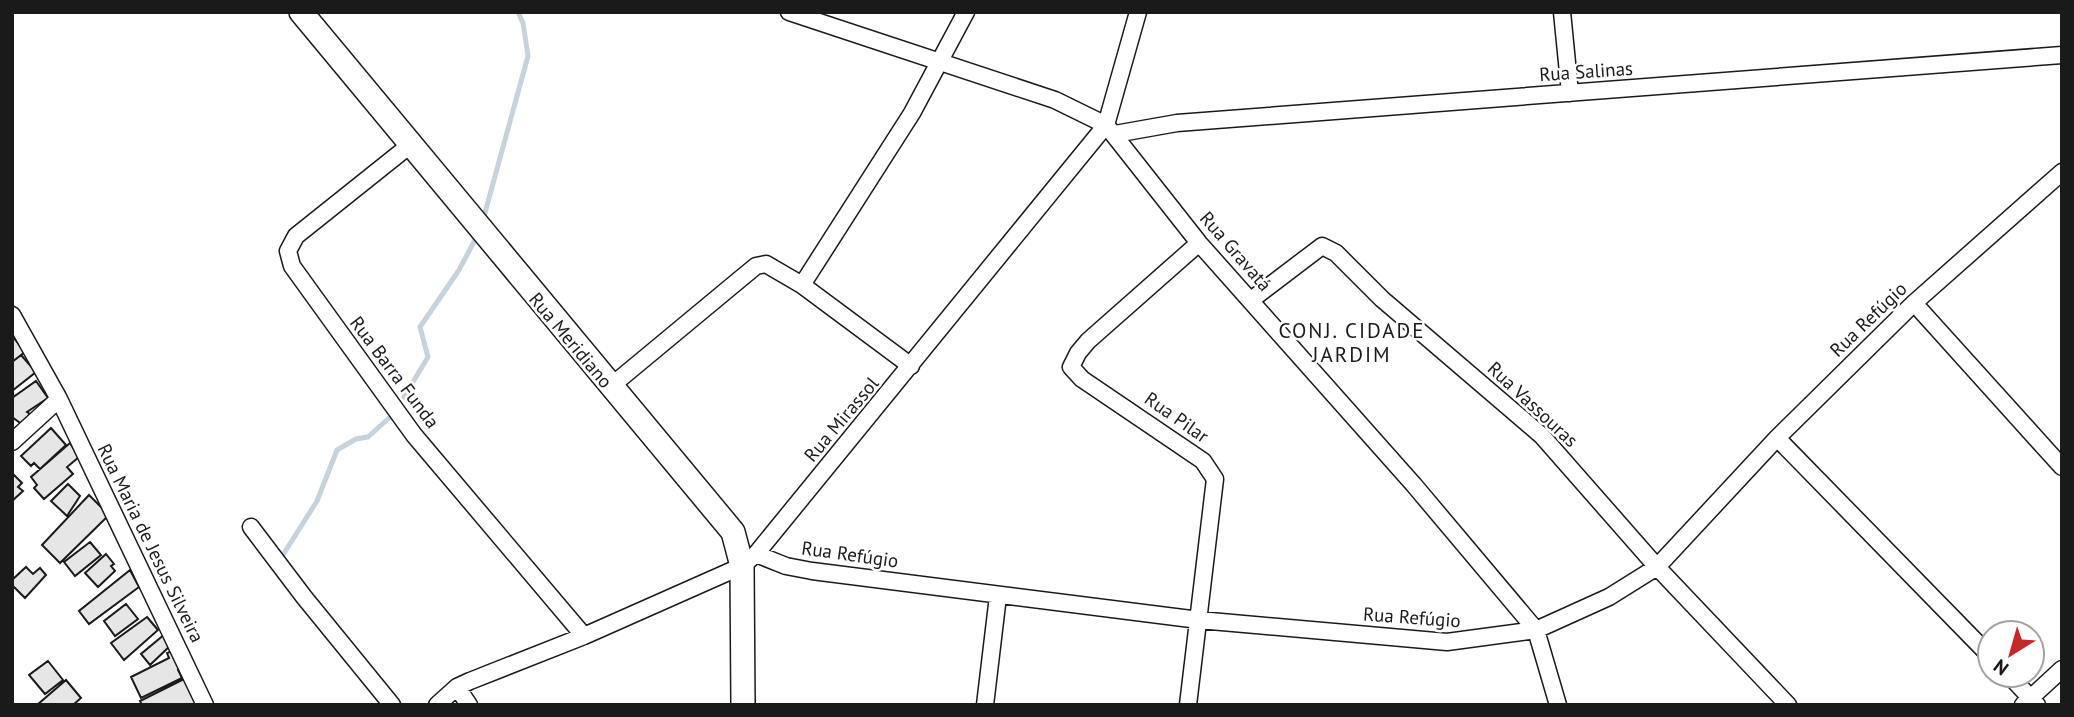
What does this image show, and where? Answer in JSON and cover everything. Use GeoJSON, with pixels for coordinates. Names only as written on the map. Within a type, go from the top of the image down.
{"type":"FeatureCollection","features":[{"type":"Feature","properties":{"kind":"street","name":"Rua Meridiano"},"geometry":{"type":"LineString","coordinates":[[301,12],[610,387],[724,519],[749,560],[743,705]]}},
{"type":"Feature","properties":{"kind":"street","name":"Rua Gravatá"},"geometry":{"type":"LineString","coordinates":[[789,12],[1055,100],[1111,130],[1199,243],[1414,485],[1536,630],[1558,705]]}},
{"type":"Feature","properties":{"kind":"street"},"geometry":{"type":"LineString","coordinates":[[803,285],[912,113],[966,12]]}},
{"type":"Feature","properties":{"kind":"street","name":"Rua Mirassol"},"geometry":{"type":"LineString","coordinates":[[438,705],[457,687],[584,636],[749,560],[1111,130],[1138,12]]}},
{"type":"Feature","properties":{"kind":"street"},"geometry":{"type":"LineString","coordinates":[[1562,12],[1570,93]]}},
{"type":"Feature","properties":{"kind":"street","name":"Rua Salinas"},"geometry":{"type":"LineString","coordinates":[[1111,130],[2062,55]]}},
{"type":"Feature","properties":{"kind":"street","name":"Rua Barra Funda"},"geometry":{"type":"LineString","coordinates":[[410,145],[296,236],[288,251],[292,266],[414,435],[584,636]]}},
{"type":"Feature","properties":{"kind":"street","name":"Rua Refúgio"},"geometry":{"type":"LineString","coordinates":[[749,560],[998,596],[1199,620],[1447,642],[1536,630],[1609,597],[1657,567],[1777,438],[1914,303],[2062,172]]}},
{"type":"Feature","properties":{"kind":"street","name":"Rua Pilar"},"geometry":{"type":"LineString","coordinates":[[1188,705],[1215,486],[1212,471],[1177,441],[1082,379],[1071,367],[1077,353],[1088,341],[1199,243]]}},
{"type":"Feature","properties":{"kind":"street","name":"Rua Vassouras"},"geometry":{"type":"LineString","coordinates":[[1251,300],[1310,253],[1322,246],[1330,249],[1400,316],[1542,436],[1657,567],[1788,705]]}},
{"type":"Feature","properties":{"kind":"street"},"geometry":{"type":"LineString","coordinates":[[610,387],[756,266],[771,266],[803,285],[911,366]]}},
{"type":"Feature","properties":{"kind":"street"},"geometry":{"type":"LineString","coordinates":[[1914,303],[2062,467]]}},
{"type":"Feature","properties":{"kind":"street","name":"Rua Maria de Jesus Silveira"},"geometry":{"type":"LineString","coordinates":[[12,315],[59,399],[205,705]]}},
{"type":"Feature","properties":{"kind":"street"},"geometry":{"type":"LineString","coordinates":[[12,442],[59,399]]}},
{"type":"Feature","properties":{"kind":"street"},"geometry":{"type":"LineString","coordinates":[[1777,438],[1976,642]]}},
{"type":"Feature","properties":{"kind":"street"},"geometry":{"type":"LineString","coordinates":[[251,527],[392,705]]}},
{"type":"Feature","properties":{"kind":"street"},"geometry":{"type":"LineString","coordinates":[[985,705],[998,596]]}},
{"type":"Feature","properties":{"kind":"street"},"geometry":{"type":"LineString","coordinates":[[2030,702],[2062,668]]}},
{"type":"Feature","properties":{"kind":"street"},"geometry":{"type":"LineString","coordinates":[[457,687],[470,705]]}},
{"type":"Feature","properties":{"kind":"building"},"geometry":{"type":"Polygon","coordinates":[[[12,338],[25,352],[12,362],[12,338]]]}},
{"type":"Feature","properties":{"kind":"building"},"geometry":{"type":"Polygon","coordinates":[[[21,355],[36,372],[12,391],[12,362],[21,355]]]}},
{"type":"Feature","properties":{"kind":"building"},"geometry":{"type":"Polygon","coordinates":[[[36,381],[48,398],[27,412],[30,414],[23,425],[12,417],[12,398],[36,381]]]}},
{"type":"Feature","properties":{"kind":"building"},"geometry":{"type":"Polygon","coordinates":[[[51,428],[66,445],[40,469],[34,463],[31,466],[21,456],[51,428]]]}},
{"type":"Feature","properties":{"kind":"building"},"geometry":{"type":"Polygon","coordinates":[[[70,443],[79,457],[67,467],[73,474],[44,499],[34,488],[37,485],[31,477],[70,443]]]}},
{"type":"Feature","properties":{"kind":"building"},"geometry":{"type":"Polygon","coordinates":[[[12,473],[22,483],[18,487],[23,491],[12,501],[12,473]]]}},
{"type":"Feature","properties":{"kind":"building"},"geometry":{"type":"Polygon","coordinates":[[[68,484],[80,496],[67,516],[51,501],[68,484]]]}},
{"type":"Feature","properties":{"kind":"building"},"geometry":{"type":"Polygon","coordinates":[[[89,495],[109,515],[60,563],[42,545],[89,495]]]}},
{"type":"Feature","properties":{"kind":"building"},"geometry":{"type":"Polygon","coordinates":[[[90,542],[101,555],[75,576],[64,562],[90,542]]]}},
{"type":"Feature","properties":{"kind":"building"},"geometry":{"type":"Polygon","coordinates":[[[106,554],[114,564],[111,566],[115,571],[98,587],[85,573],[106,554]]]}},
{"type":"Feature","properties":{"kind":"building"},"geometry":{"type":"Polygon","coordinates":[[[26,567],[33,574],[40,568],[46,575],[25,598],[12,585],[12,580],[26,567]]]}},
{"type":"Feature","properties":{"kind":"building"},"geometry":{"type":"Polygon","coordinates":[[[130,570],[139,587],[89,624],[79,611],[130,570]]]}},
{"type":"Feature","properties":{"kind":"building"},"geometry":{"type":"Polygon","coordinates":[[[126,604],[138,619],[115,636],[104,621],[126,604]]]}},
{"type":"Feature","properties":{"kind":"building"},"geometry":{"type":"Polygon","coordinates":[[[147,617],[158,630],[124,660],[111,643],[147,617]]]}},
{"type":"Feature","properties":{"kind":"building"},"geometry":{"type":"Polygon","coordinates":[[[165,634],[172,644],[150,665],[141,654],[165,634]]]}},
{"type":"Feature","properties":{"kind":"building"},"geometry":{"type":"Polygon","coordinates":[[[175,650],[183,667],[178,670],[182,678],[141,698],[131,677],[169,658],[167,653],[175,650]]]}},
{"type":"Feature","properties":{"kind":"building"},"geometry":{"type":"Polygon","coordinates":[[[48,661],[63,680],[45,694],[29,675],[48,661]]]}},
{"type":"Feature","properties":{"kind":"building"},"geometry":{"type":"Polygon","coordinates":[[[188,677],[200,701],[194,705],[142,705],[140,701],[188,677]]]}},
{"type":"Feature","properties":{"kind":"building"},"geometry":{"type":"Polygon","coordinates":[[[66,680],[81,698],[73,705],[37,705],[66,680]]]}},
{"type":"Feature","properties":{"kind":"waterway"},"geometry":{"type":"LineString","coordinates":[[483,220],[528,56],[523,23],[518,12]]}},
{"type":"Feature","properties":{"kind":"waterway"},"geometry":{"type":"LineString","coordinates":[[404,397],[428,357],[420,327],[459,270],[477,236]]}},
{"type":"Feature","properties":{"kind":"waterway"},"geometry":{"type":"LineString","coordinates":[[281,558],[317,501],[337,450],[356,439],[368,437],[389,418]]}},
{"type":"Feature","properties":{"kind":"district","name":"CONJ. CIDADE JARDIM"},"geometry":{"type":"Point","coordinates":[1352,342]}}]}
